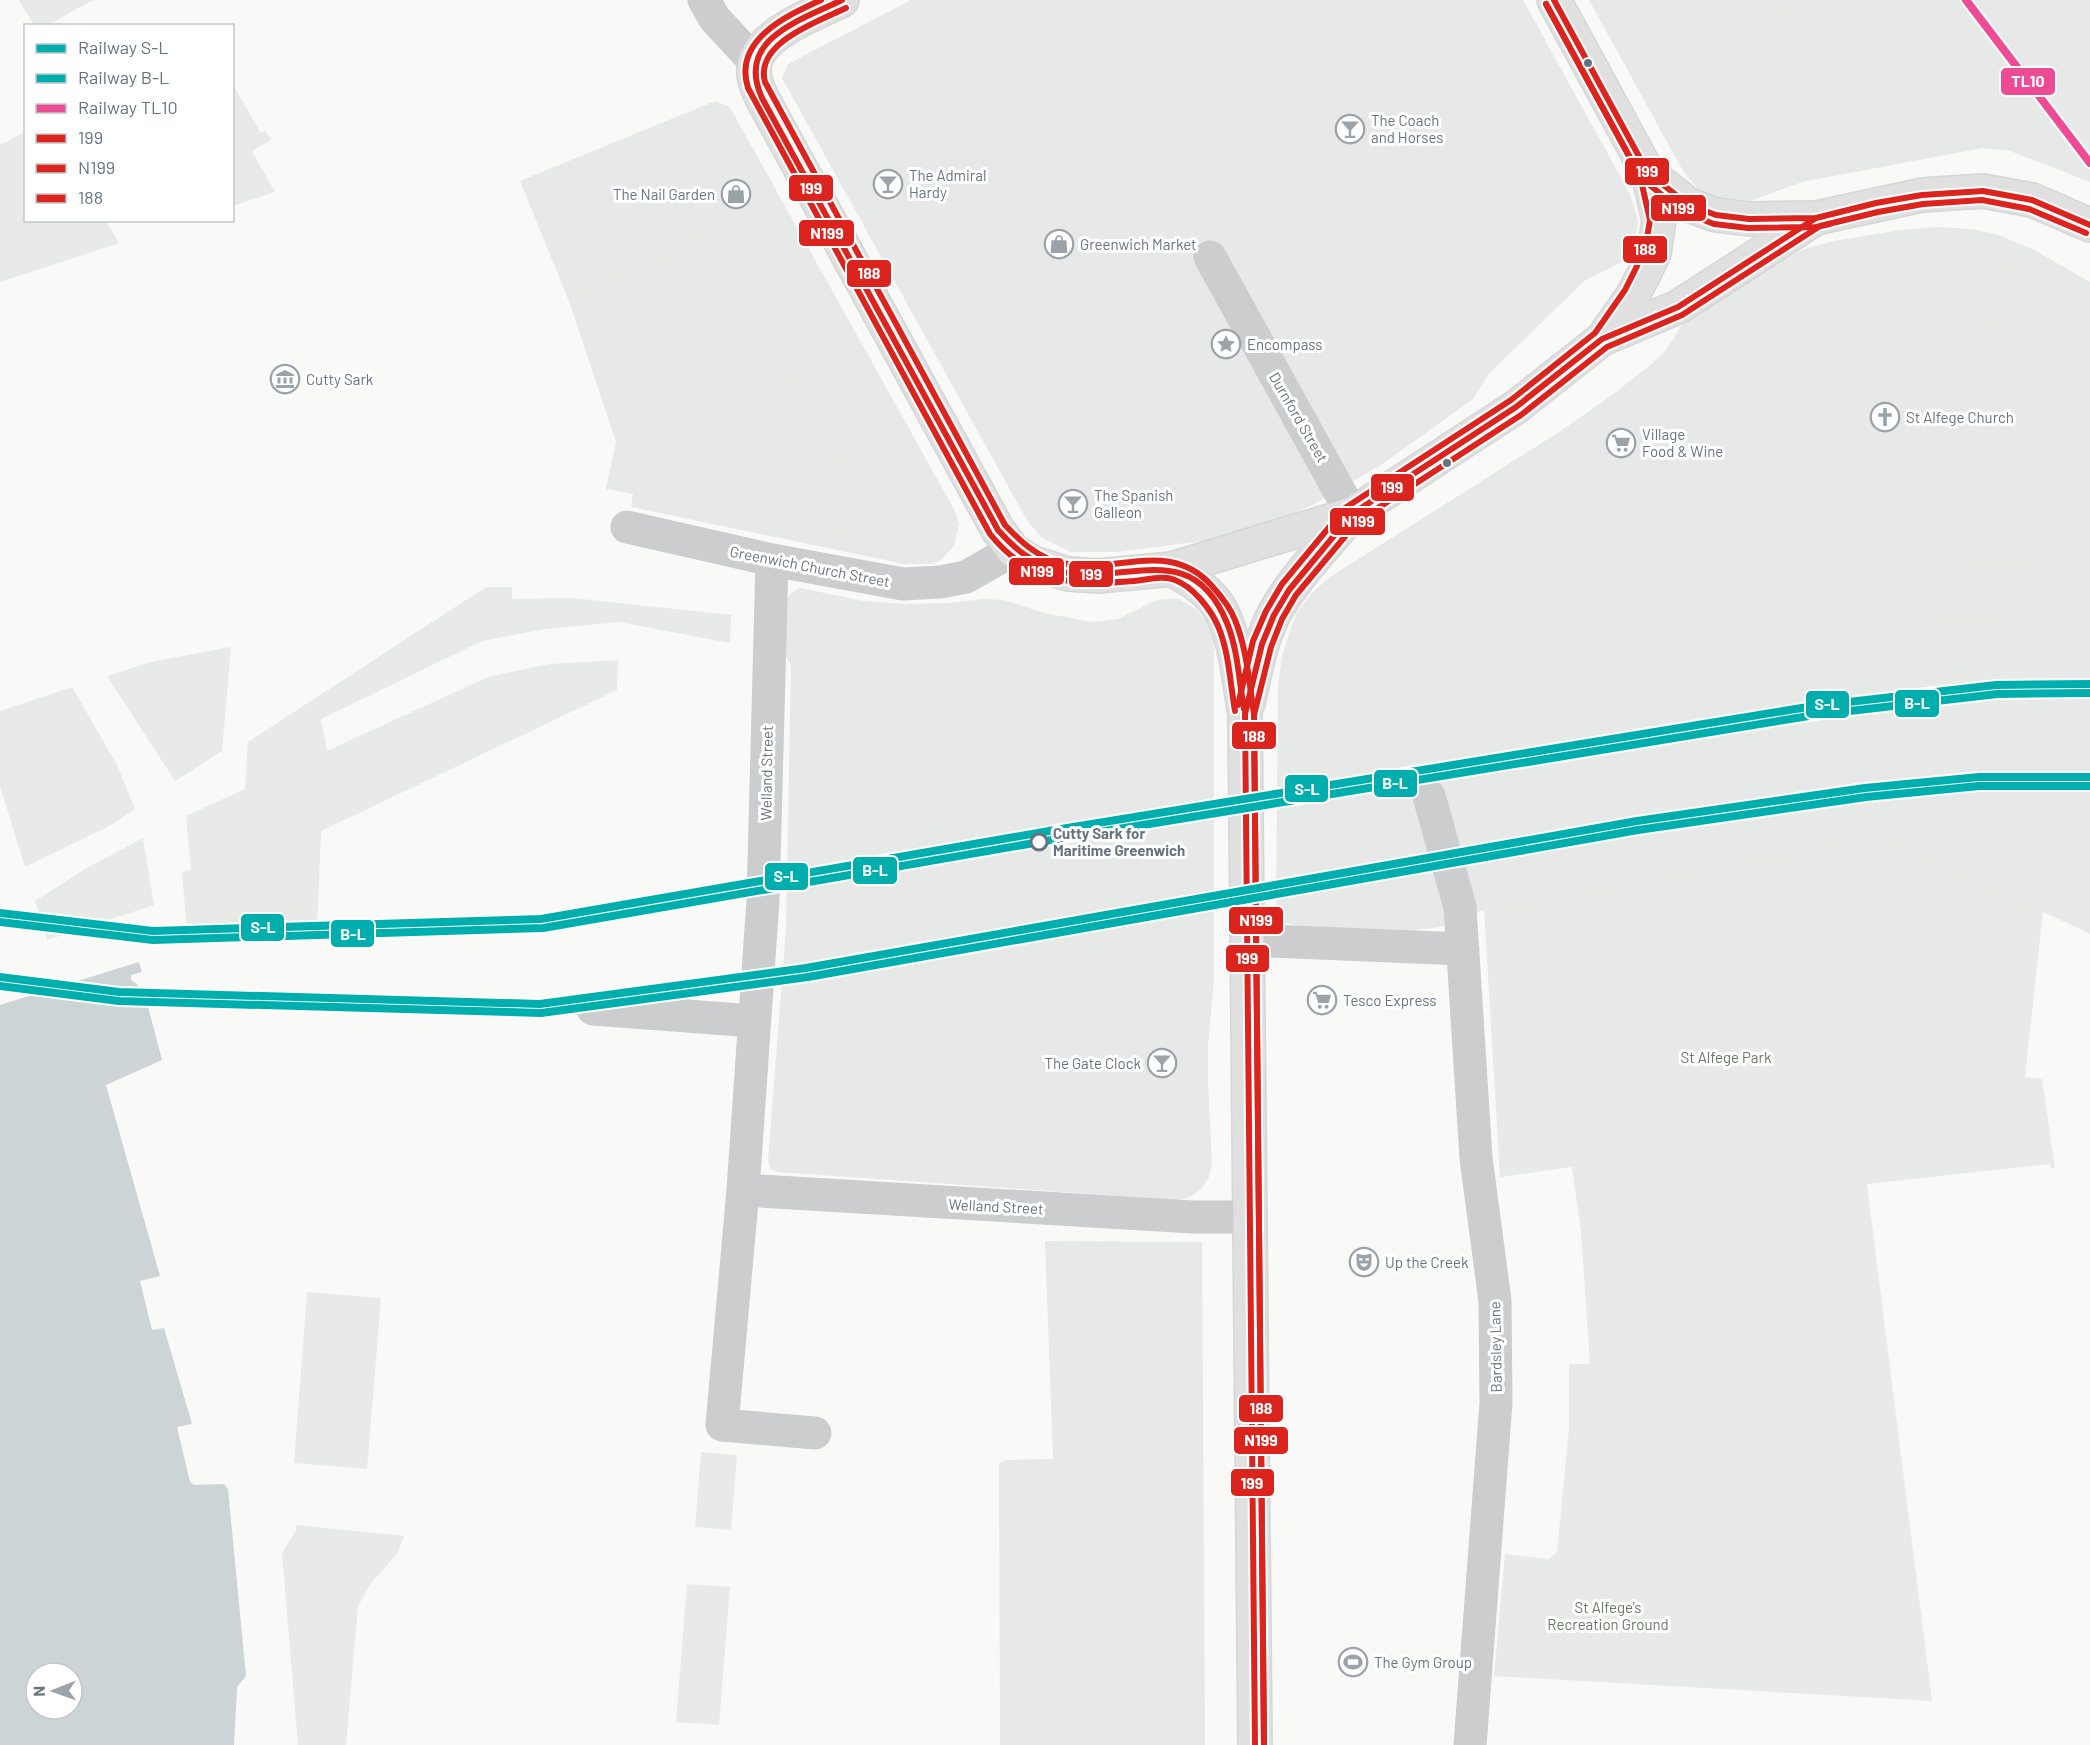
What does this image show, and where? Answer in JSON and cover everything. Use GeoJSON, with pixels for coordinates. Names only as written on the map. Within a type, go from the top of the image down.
{"type":"FeatureCollection","features":[{"type":"Feature","properties":{"kind":"main road"},"geometry":{"type":"LineString","coordinates":[[842,0],[778,33],[764,45],[755,62],[754,80],[762,99],[998,530],[1013,550],[1049,570],[1098,576],[1172,569],[1352,514],[1516,407],[1602,339],[1678,307],[1816,218]]}},
{"type":"Feature","properties":{"kind":"main road"},"geometry":{"type":"LineString","coordinates":[[1554,0],[1648,173],[1659,220],[1654,253],[1632,295],[1602,339]]}},
{"type":"Feature","properties":{"kind":"main road"},"geometry":{"type":"LineString","coordinates":[[1648,173],[1689,205],[1716,215],[1749,219],[1816,218],[1922,195],[1983,191],[2032,200],[2090,225]]}},
{"type":"Feature","properties":{"kind":"main road"},"geometry":{"type":"LineString","coordinates":[[1245,714],[1262,644],[1274,615],[1289,590],[1352,514]]}},
{"type":"Feature","properties":{"kind":"main road"},"geometry":{"type":"LineString","coordinates":[[1172,569],[1197,584],[1214,600],[1227,624],[1245,714],[1255,1745]]}},
{"type":"Feature","properties":{"kind":"street"},"geometry":{"type":"LineString","coordinates":[[704,0],[715,19],[755,62]]}},
{"type":"Feature","properties":{"kind":"street","name":"Durnford Street"},"geometry":{"type":"LineString","coordinates":[[1210,257],[1352,514]]}},
{"type":"Feature","properties":{"kind":"street","name":"Greenwich Church Street"},"geometry":{"type":"LineString","coordinates":[[627,527],[772,560],[903,584],[940,582],[966,576],[1013,550]]}},
{"type":"Feature","properties":{"kind":"street","name":"Welland Street"},"geometry":{"type":"LineString","coordinates":[[772,560],[763,900],[743,1190],[722,1425],[815,1433]]}},
{"type":"Feature","properties":{"kind":"street","name":"Bardsley Lane"},"geometry":{"type":"LineString","coordinates":[[1429,796],[1460,907],[1476,1158],[1495,1301],[1496,1391],[1491,1498],[1473,1675],[1470,1745]]}},
{"type":"Feature","properties":{"kind":"street"},"geometry":{"type":"LineString","coordinates":[[1247,940],[1464,962]]}},
{"type":"Feature","properties":{"kind":"street"},"geometry":{"type":"LineString","coordinates":[[593,1009],[754,1022]]}},
{"type":"Feature","properties":{"kind":"street","name":"Welland Street"},"geometry":{"type":"LineString","coordinates":[[743,1190],[1213,1218],[1250,1217]]}},
{"type":"Feature","properties":{"kind":"shaded area"},"geometry":{"type":"Polygon","coordinates":[[[911,0],[1523,0],[1630,194],[1638,221],[1634,247],[1628,257],[1620,263],[1585,280],[1487,376],[1473,399],[1381,465],[1316,503],[1287,517],[1224,538],[1118,552],[1071,552],[1041,537],[1028,522],[782,78],[788,64],[911,0]]]}},
{"type":"Feature","properties":{"kind":"shaded area"},"geometry":{"type":"Polygon","coordinates":[[[1589,0],[2090,0],[2090,182],[2010,151],[1983,148],[1802,182],[1750,201],[1718,199],[1698,189],[1683,171],[1589,0]]]}},
{"type":"Feature","properties":{"kind":"shaded area"},"geometry":{"type":"Polygon","coordinates":[[[715,101],[728,106],[732,111],[955,511],[959,524],[954,546],[941,560],[933,564],[904,564],[631,507],[633,494],[606,489],[616,442],[569,301],[520,181],[715,101]]]}},
{"type":"Feature","properties":{"kind":"shaded area"},"geometry":{"type":"Polygon","coordinates":[[[1938,227],[1972,229],[1999,235],[2034,250],[2090,282],[2090,934],[1868,828],[1813,848],[1484,910],[1440,927],[1381,934],[1327,932],[1285,923],[1276,912],[1278,685],[1282,656],[1292,625],[1298,611],[1313,592],[1330,577],[1559,432],[1612,395],[1666,350],[1684,322],[1780,261],[1804,249],[1834,241],[1901,230],[1938,227]]]}},
{"type":"Feature","properties":{"kind":"shaded area"},"geometry":{"type":"Polygon","coordinates":[[[800,588],[864,601],[906,604],[984,599],[1004,600],[1044,613],[1092,622],[1118,619],[1157,600],[1177,598],[1196,609],[1211,626],[1214,635],[1214,980],[1208,1045],[1208,1084],[1212,1164],[1209,1177],[1201,1189],[1190,1197],[1177,1200],[777,1172],[770,1169],[768,1160],[786,929],[791,665],[785,655],[787,599],[791,593],[800,588]]]}},
{"type":"Feature","properties":{"kind":"shaded area"},"geometry":{"type":"Polygon","coordinates":[[[139,962],[142,972],[131,975],[131,980],[137,984],[141,996],[145,995],[162,1060],[106,1085],[160,1276],[140,1281],[152,1330],[164,1328],[192,1424],[177,1427],[190,1482],[194,1485],[224,1484],[228,1489],[246,1676],[237,1687],[234,1745],[0,1745],[0,1005],[139,962]]]}},
{"type":"Feature","properties":{"kind":"shaded area"},"geometry":{"type":"Polygon","coordinates":[[[1045,1241],[1202,1242],[1205,1745],[1000,1745],[999,1463],[1007,1460],[1053,1459],[1045,1241]]]}},
{"type":"Feature","properties":{"kind":"green space"},"geometry":{"type":"Polygon","coordinates":[[[19,0],[93,0],[50,24],[33,24],[19,0]]]}},
{"type":"Feature","properties":{"kind":"green space"},"geometry":{"type":"Polygon","coordinates":[[[1800,0],[1815,0],[1829,38],[1795,53],[1775,13],[1800,0]]]}},
{"type":"Feature","properties":{"kind":"green space"},"geometry":{"type":"Polygon","coordinates":[[[234,86],[261,133],[266,131],[271,140],[252,151],[275,192],[234,206],[234,86]]]}},
{"type":"Feature","properties":{"kind":"green space"},"geometry":{"type":"Polygon","coordinates":[[[24,133],[24,222],[107,222],[119,243],[0,282],[0,145],[24,133]]]}},
{"type":"Feature","properties":{"kind":"green space"},"geometry":{"type":"Polygon","coordinates":[[[673,208],[686,239],[706,229],[717,248],[726,243],[728,249],[720,254],[731,275],[740,270],[743,275],[735,280],[746,301],[755,296],[758,302],[750,307],[761,329],[770,324],[772,328],[764,333],[775,354],[784,350],[787,355],[779,360],[790,380],[799,376],[802,381],[794,387],[805,407],[814,403],[817,408],[808,413],[819,433],[828,428],[831,435],[823,440],[834,459],[842,454],[847,463],[818,479],[801,476],[803,466],[784,463],[786,452],[778,436],[719,425],[752,409],[720,339],[724,337],[680,257],[569,301],[555,266],[572,260],[568,250],[582,245],[586,254],[601,248],[598,238],[613,232],[617,242],[632,235],[628,226],[643,220],[647,229],[661,223],[658,214],[673,208]]]}},
{"type":"Feature","properties":{"kind":"green space"},"geometry":{"type":"Polygon","coordinates":[[[1979,255],[2025,273],[2090,323],[2090,345],[2047,393],[2034,424],[2043,564],[1944,572],[2018,420],[2022,385],[2006,330],[1985,331],[1979,255]]]}},
{"type":"Feature","properties":{"kind":"green space"},"geometry":{"type":"Polygon","coordinates":[[[853,494],[863,512],[872,507],[875,514],[838,535],[814,530],[818,513],[853,494]]]}},
{"type":"Feature","properties":{"kind":"green space"},"geometry":{"type":"Polygon","coordinates":[[[486,587],[512,587],[512,599],[572,598],[731,615],[730,643],[619,622],[545,629],[482,641],[321,719],[327,751],[488,677],[549,664],[618,660],[617,690],[321,831],[317,932],[244,927],[188,943],[182,872],[191,870],[186,816],[245,789],[248,742],[486,587]]]}},
{"type":"Feature","properties":{"kind":"green space"},"geometry":{"type":"Polygon","coordinates":[[[2000,615],[2007,626],[2020,629],[2028,680],[2027,732],[2015,736],[2010,748],[1911,755],[1906,744],[1893,741],[1885,690],[1886,639],[1898,634],[1902,622],[2000,615]]]}},
{"type":"Feature","properties":{"kind":"green space"},"geometry":{"type":"Polygon","coordinates":[[[231,647],[222,751],[175,781],[107,676],[151,662],[231,647]]]}},
{"type":"Feature","properties":{"kind":"green space"},"geometry":{"type":"Polygon","coordinates":[[[72,687],[117,765],[135,809],[111,825],[25,867],[0,786],[0,711],[72,687]]]}},
{"type":"Feature","properties":{"kind":"green space","name":"St Alfege Park"},"geometry":{"type":"Polygon","coordinates":[[[1868,828],[2043,911],[2025,1077],[2042,1079],[2055,1168],[2051,1168],[2050,1164],[1867,1184],[1932,1701],[1494,1676],[1505,1554],[1549,1559],[1557,1552],[1569,1428],[1569,1364],[1590,1364],[1581,1232],[1572,1167],[1500,1177],[1484,910],[1813,848],[1868,828]]]}},
{"type":"Feature","properties":{"kind":"green space"},"geometry":{"type":"Polygon","coordinates":[[[143,838],[154,905],[47,940],[35,901],[85,869],[143,838]]]}},
{"type":"Feature","properties":{"kind":"green space"},"geometry":{"type":"Polygon","coordinates":[[[307,1292],[381,1298],[367,1469],[294,1463],[307,1292]]]}},
{"type":"Feature","properties":{"kind":"green space"},"geometry":{"type":"Polygon","coordinates":[[[701,1452],[737,1455],[731,1530],[695,1527],[701,1452]]]}},
{"type":"Feature","properties":{"kind":"green space"},"geometry":{"type":"Polygon","coordinates":[[[296,1525],[404,1536],[397,1554],[371,1583],[358,1606],[346,1745],[298,1745],[282,1553],[296,1531],[296,1525]]]}},
{"type":"Feature","properties":{"kind":"green space"},"geometry":{"type":"Polygon","coordinates":[[[687,1584],[730,1587],[719,1725],[676,1722],[687,1584]]]}},
{"type":"Feature","properties":{"kind":"rail line","name":"TL10"},"geometry":{"type":"LineString","coordinates":[[1966,0],[2090,163]]}},
{"type":"Feature","properties":{"kind":"rail line","name":"S-L"},"geometry":{"type":"LineString","coordinates":[[0,913],[153,931],[541,919],[1055,830],[1814,706],[1996,685],[2090,684]]}},
{"type":"Feature","properties":{"kind":"rail line","name":"B-L"},"geometry":{"type":"LineString","coordinates":[[0,922],[153,940],[543,928],[1057,839],[1815,715],[1997,694],[2090,693]]}},
{"type":"Feature","properties":{"kind":"rail line","name":"S-L"},"geometry":{"type":"LineString","coordinates":[[0,977],[119,992],[540,1004],[806,968],[1637,821],[1865,788],[1979,777],[2090,777]]}},
{"type":"Feature","properties":{"kind":"rail line","name":"B-L"},"geometry":{"type":"LineString","coordinates":[[0,986],[119,1001],[541,1013],[808,977],[1638,830],[1866,797],[1979,786],[2090,786]]}},
{"type":"Feature","properties":{"kind":"transit line","name":"N199"},"geometry":{"type":"LineString","coordinates":[[821,0],[779,22],[755,43],[748,56],[745,71],[748,88],[990,534],[1005,551],[1021,563],[1055,578],[1092,583],[1165,578],[1182,583],[1206,605],[1218,626],[1227,657],[1235,711]]}},
{"type":"Feature","properties":{"kind":"transit line","name":"199"},"geometry":{"type":"LineString","coordinates":[[842,0],[791,25],[776,35],[764,47],[757,61],[756,78],[762,98],[998,530],[1025,555],[1058,571],[1108,574],[1154,570],[1175,572],[1195,580],[1212,596],[1231,633],[1244,709]]}},
{"type":"Feature","properties":{"kind":"transit line","name":"199"},"geometry":{"type":"LineString","coordinates":[[1554,0],[1648,173],[1689,205],[1716,215],[1749,219],[1816,218],[1828,215]]}},
{"type":"Feature","properties":{"kind":"transit line","name":"N199"},"geometry":{"type":"LineString","coordinates":[[1546,4],[1641,178],[1683,212],[1714,224],[1748,228],[1816,227],[1830,224]]}},
{"type":"Feature","properties":{"kind":"transit line","name":"188"},"geometry":{"type":"LineString","coordinates":[[1238,705],[1253,641],[1266,611],[1282,584],[1345,508],[1511,400],[1595,333],[1625,290],[1645,250],[1650,220],[1640,176],[1546,4]]}},
{"type":"Feature","properties":{"kind":"transit line","name":"188"},"geometry":{"type":"LineString","coordinates":[[846,8],[791,35],[779,45],[769,56],[764,68],[765,82],[1005,525],[1030,548],[1044,557],[1061,563],[1102,565],[1160,561],[1178,564],[1195,572],[1212,586],[1228,606],[1242,643],[1254,714],[1264,1745]]}},
{"type":"Feature","properties":{"kind":"transit line","name":"199"},"geometry":{"type":"LineString","coordinates":[[1255,1745],[1245,714],[1262,644],[1274,615],[1289,590],[1352,514],[1516,407],[1602,339],[1678,307],[1816,218],[1876,203],[1922,195],[1983,191],[2032,200],[2090,225]]}},
{"type":"Feature","properties":{"kind":"transit line","name":"N199"},"geometry":{"type":"LineString","coordinates":[[1264,1745],[1254,715],[1271,647],[1282,619],[1296,595],[1358,521],[1521,415],[1607,347],[1682,315],[1820,226],[1923,204],[1982,200],[2029,209],[2086,233]]}},
{"type":"Feature","properties":{"kind":"place","name":"The Coach and Horses"},"geometry":{"type":"Point","coordinates":[1350,129]}},
{"type":"Feature","properties":{"kind":"place","name":"The Admiral Hardy"},"geometry":{"type":"Point","coordinates":[888,184]}},
{"type":"Feature","properties":{"kind":"place","name":"The Nail Garden"},"geometry":{"type":"Point","coordinates":[736,194]}},
{"type":"Feature","properties":{"kind":"place","name":"Greenwich Market"},"geometry":{"type":"Point","coordinates":[1059,244]}},
{"type":"Feature","properties":{"kind":"place","name":"Encompass"},"geometry":{"type":"Point","coordinates":[1226,344]}},
{"type":"Feature","properties":{"kind":"place","name":"Cutty Sark"},"geometry":{"type":"Point","coordinates":[285,379]}},
{"type":"Feature","properties":{"kind":"place","name":"St Alfege Church"},"geometry":{"type":"Point","coordinates":[1885,417]}},
{"type":"Feature","properties":{"kind":"place","name":"Village Food & Wine"},"geometry":{"type":"Point","coordinates":[1621,443]}},
{"type":"Feature","properties":{"kind":"place","name":"The Spanish Galleon"},"geometry":{"type":"Point","coordinates":[1073,504]}},
{"type":"Feature","properties":{"kind":"place","name":"Cutty Sark for Maritime Greenwich"},"geometry":{"type":"Point","coordinates":[1039,842]}},
{"type":"Feature","properties":{"kind":"place","name":"Tesco Express"},"geometry":{"type":"Point","coordinates":[1322,1000]}},
{"type":"Feature","properties":{"kind":"place","name":"The Gate Clock"},"geometry":{"type":"Point","coordinates":[1162,1063]}},
{"type":"Feature","properties":{"kind":"place","name":"Up the Creek"},"geometry":{"type":"Point","coordinates":[1364,1262]}},
{"type":"Feature","properties":{"kind":"place","name":"The Gym Group"},"geometry":{"type":"Point","coordinates":[1353,1662]}},
{"type":"Feature","properties":{"kind":"park label","name":"St Alfege's Recreation Ground"},"geometry":{"type":"Point","coordinates":[1608,1616]}}]}
